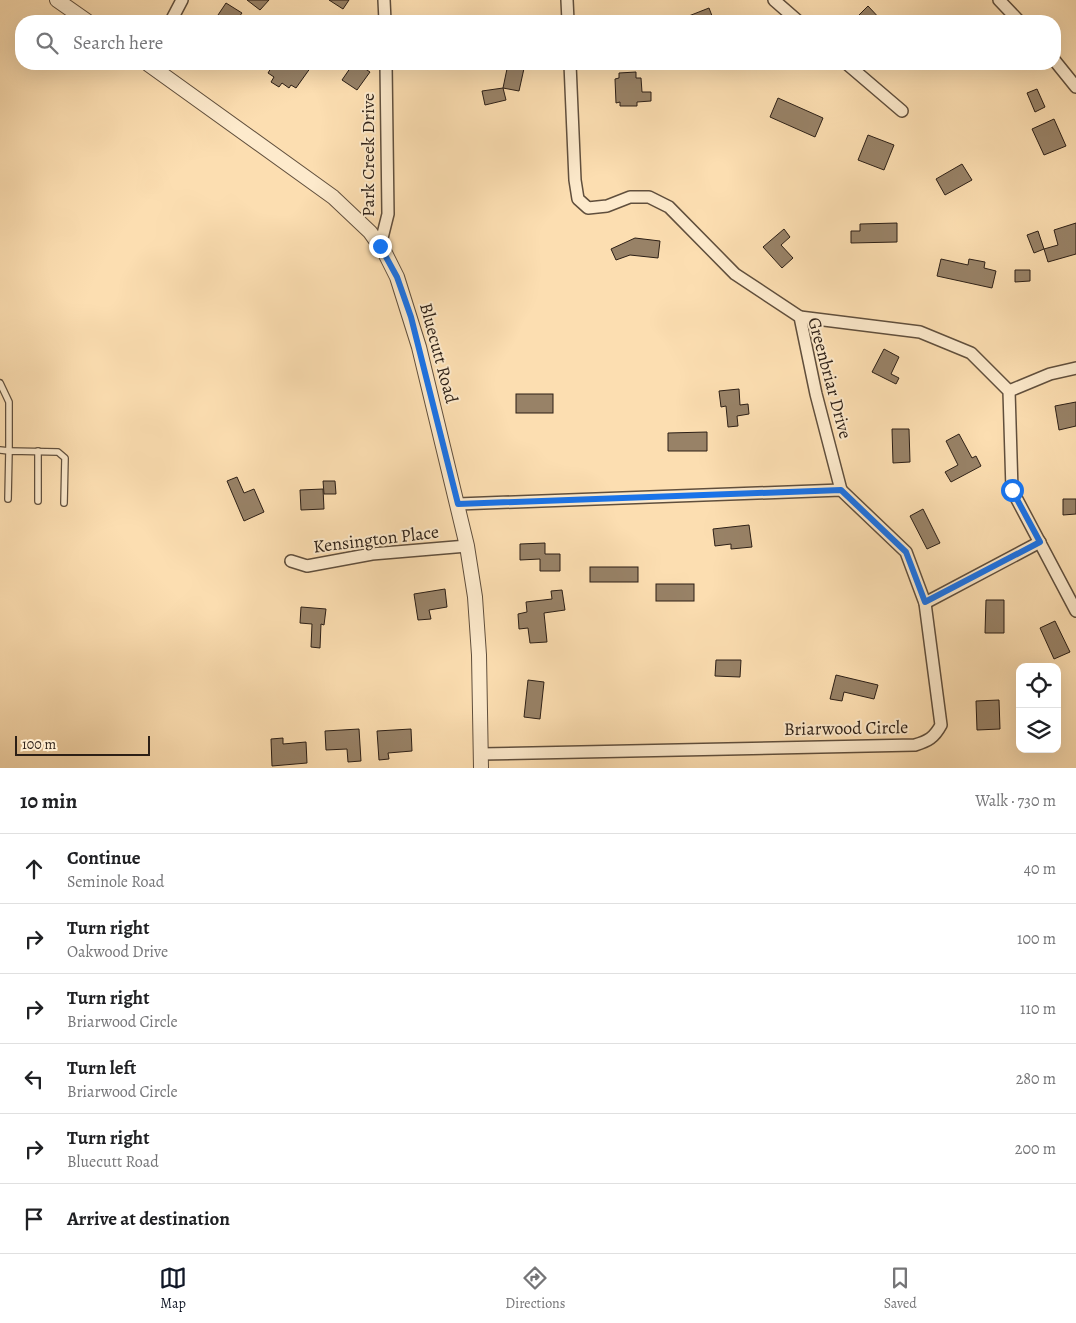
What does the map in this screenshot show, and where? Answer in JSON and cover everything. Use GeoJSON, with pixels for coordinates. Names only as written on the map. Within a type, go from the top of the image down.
{"type":"FeatureCollection","features":[{"type":"Feature","properties":{"kind":"street"},"geometry":{"type":"LineString","coordinates":[[57,0],[78,15]]}},
{"type":"Feature","properties":{"kind":"street"},"geometry":{"type":"LineString","coordinates":[[174,15],[182,0]]}},
{"type":"Feature","properties":{"kind":"street"},"geometry":{"type":"LineString","coordinates":[[384,0],[385,15]]}},
{"type":"Feature","properties":{"kind":"street"},"geometry":{"type":"LineString","coordinates":[[567,0],[568,15]]}},
{"type":"Feature","properties":{"kind":"street"},"geometry":{"type":"LineString","coordinates":[[774,0],[791,15]]}},
{"type":"Feature","properties":{"kind":"street"},"geometry":{"type":"LineString","coordinates":[[999,0],[1013,15]]}},
{"type":"Feature","properties":{"kind":"street"},"geometry":{"type":"LineString","coordinates":[[1061,68],[1076,87]]}},
{"type":"Feature","properties":{"kind":"street","name":"Bluecutt Road"},"geometry":{"type":"LineString","coordinates":[[156,70],[320,186],[358,219],[380,246],[397,277],[411,317],[458,504],[475,597],[479,655],[481,768]]}},
{"type":"Feature","properties":{"kind":"street","name":"Park Creek Drive"},"geometry":{"type":"LineString","coordinates":[[380,246],[388,214],[386,70]]}},
{"type":"Feature","properties":{"kind":"street","name":"Greenbriar Drive"},"geometry":{"type":"LineString","coordinates":[[570,70],[575,180],[578,200],[588,208],[607,206],[630,197],[649,197],[669,207],[734,274],[800,317],[816,394],[841,490]]}},
{"type":"Feature","properties":{"kind":"street"},"geometry":{"type":"LineString","coordinates":[[854,70],[902,111]]}},
{"type":"Feature","properties":{"kind":"street"},"geometry":{"type":"LineString","coordinates":[[800,317],[920,332],[971,353],[1009,391],[1012,490],[1076,612]]}},
{"type":"Feature","properties":{"kind":"street"},"geometry":{"type":"LineString","coordinates":[[1009,391],[1050,374],[1076,368]]}},
{"type":"Feature","properties":{"kind":"street"},"geometry":{"type":"LineString","coordinates":[[458,504],[841,490]]}},
{"type":"Feature","properties":{"kind":"street","name":"Briarwood Circle"},"geometry":{"type":"LineString","coordinates":[[481,754],[915,745],[929,741],[937,734],[941,725],[925,602],[906,552],[841,490]]}},
{"type":"Feature","properties":{"kind":"street"},"geometry":{"type":"LineString","coordinates":[[925,602],[1040,542]]}},
{"type":"Feature","properties":{"kind":"street","name":"Kensington Place"},"geometry":{"type":"LineString","coordinates":[[291,561],[307,566],[372,554],[466,546]]}},
{"type":"Feature","properties":{"kind":"lane"},"geometry":{"type":"LineString","coordinates":[[0,383],[9,402],[8,500]]}},
{"type":"Feature","properties":{"kind":"lane"},"geometry":{"type":"LineString","coordinates":[[0,450],[58,452],[65,458],[64,503]]}},
{"type":"Feature","properties":{"kind":"lane"},"geometry":{"type":"LineString","coordinates":[[38,451],[38,501]]}},
{"type":"Feature","properties":{"kind":"building"},"geometry":{"type":"Polygon","coordinates":[[[247,0],[269,0],[260,10],[247,0]]]}},
{"type":"Feature","properties":{"kind":"building"},"geometry":{"type":"Polygon","coordinates":[[[329,0],[349,0],[343,9],[329,0]]]}},
{"type":"Feature","properties":{"kind":"building"},"geometry":{"type":"Polygon","coordinates":[[[226,3],[242,13],[240,15],[218,15],[226,3]]]}},
{"type":"Feature","properties":{"kind":"building"},"geometry":{"type":"Polygon","coordinates":[[[868,6],[876,15],[859,15],[868,6]]]}},
{"type":"Feature","properties":{"kind":"building"},"geometry":{"type":"Polygon","coordinates":[[[709,8],[712,15],[691,15],[709,8]]]}},
{"type":"Feature","properties":{"kind":"building"},"geometry":{"type":"Polygon","coordinates":[[[270,70],[309,70],[296,88],[291,85],[289,88],[282,83],[279,87],[271,82],[274,77],[268,73],[270,70]]]}},
{"type":"Feature","properties":{"kind":"building"},"geometry":{"type":"Polygon","coordinates":[[[349,70],[367,70],[370,72],[357,90],[342,80],[349,70]]]}},
{"type":"Feature","properties":{"kind":"building"},"geometry":{"type":"Polygon","coordinates":[[[507,70],[524,70],[519,91],[503,88],[507,70]]]}},
{"type":"Feature","properties":{"kind":"building"},"geometry":{"type":"Polygon","coordinates":[[[636,72],[636,78],[641,78],[642,92],[651,92],[651,101],[637,102],[637,106],[620,106],[620,102],[616,103],[615,79],[619,78],[619,73],[636,72]]]}},
{"type":"Feature","properties":{"kind":"building"},"geometry":{"type":"Polygon","coordinates":[[[503,88],[506,100],[485,105],[482,91],[503,88]]]}},
{"type":"Feature","properties":{"kind":"building"},"geometry":{"type":"Polygon","coordinates":[[[1037,89],[1045,107],[1035,112],[1027,93],[1037,89]]]}},
{"type":"Feature","properties":{"kind":"building"},"geometry":{"type":"Polygon","coordinates":[[[778,98],[823,118],[815,137],[770,117],[778,98]]]}},
{"type":"Feature","properties":{"kind":"building"},"geometry":{"type":"Polygon","coordinates":[[[1054,119],[1066,146],[1044,155],[1032,129],[1054,119]]]}},
{"type":"Feature","properties":{"kind":"building"},"geometry":{"type":"Polygon","coordinates":[[[868,135],[894,145],[884,170],[858,160],[868,135]]]}},
{"type":"Feature","properties":{"kind":"building"},"geometry":{"type":"Polygon","coordinates":[[[962,164],[972,180],[945,195],[936,179],[962,164]]]}},
{"type":"Feature","properties":{"kind":"building"},"geometry":{"type":"Polygon","coordinates":[[[897,223],[897,242],[851,243],[851,231],[860,231],[860,224],[897,223]]]}},
{"type":"Feature","properties":{"kind":"building"},"geometry":{"type":"Polygon","coordinates":[[[1076,223],[1076,254],[1048,262],[1044,249],[1058,245],[1054,230],[1076,223]]]}},
{"type":"Feature","properties":{"kind":"building"},"geometry":{"type":"Polygon","coordinates":[[[784,229],[790,237],[781,245],[793,258],[782,268],[763,247],[784,229]]]}},
{"type":"Feature","properties":{"kind":"building"},"geometry":{"type":"Polygon","coordinates":[[[1038,231],[1044,249],[1034,253],[1027,235],[1038,231]]]}},
{"type":"Feature","properties":{"kind":"building"},"geometry":{"type":"Polygon","coordinates":[[[635,238],[660,241],[658,258],[630,255],[616,260],[611,249],[635,238]]]}},
{"type":"Feature","properties":{"kind":"building"},"geometry":{"type":"Polygon","coordinates":[[[941,259],[968,265],[969,259],[985,262],[984,268],[996,271],[992,288],[937,276],[941,259]]]}},
{"type":"Feature","properties":{"kind":"building"},"geometry":{"type":"Polygon","coordinates":[[[1015,270],[1030,270],[1030,281],[1015,282],[1015,270]]]}},
{"type":"Feature","properties":{"kind":"building"},"geometry":{"type":"Polygon","coordinates":[[[884,349],[899,357],[891,374],[899,378],[896,384],[872,372],[884,349]]]}},
{"type":"Feature","properties":{"kind":"building"},"geometry":{"type":"Polygon","coordinates":[[[739,389],[740,405],[748,404],[749,414],[737,416],[738,426],[728,427],[726,406],[721,407],[719,391],[739,389]]]}},
{"type":"Feature","properties":{"kind":"building"},"geometry":{"type":"Polygon","coordinates":[[[516,394],[553,394],[553,413],[516,413],[516,394]]]}},
{"type":"Feature","properties":{"kind":"building"},"geometry":{"type":"Polygon","coordinates":[[[1076,402],[1076,426],[1059,430],[1055,406],[1076,402]]]}},
{"type":"Feature","properties":{"kind":"building"},"geometry":{"type":"Polygon","coordinates":[[[892,429],[909,429],[910,462],[893,463],[892,429]]]}},
{"type":"Feature","properties":{"kind":"building"},"geometry":{"type":"Polygon","coordinates":[[[707,432],[707,451],[668,451],[668,433],[707,432]]]}},
{"type":"Feature","properties":{"kind":"building"},"geometry":{"type":"Polygon","coordinates":[[[959,434],[972,458],[976,456],[981,466],[951,482],[945,472],[958,465],[946,441],[959,434]]]}},
{"type":"Feature","properties":{"kind":"building"},"geometry":{"type":"Polygon","coordinates":[[[237,477],[244,493],[254,489],[264,512],[244,521],[227,481],[237,477]]]}},
{"type":"Feature","properties":{"kind":"building"},"geometry":{"type":"Polygon","coordinates":[[[323,481],[335,481],[336,494],[324,494],[323,481]]]}},
{"type":"Feature","properties":{"kind":"building"},"geometry":{"type":"Polygon","coordinates":[[[323,489],[324,509],[301,510],[300,490],[323,489]]]}},
{"type":"Feature","properties":{"kind":"building"},"geometry":{"type":"Polygon","coordinates":[[[1063,499],[1076,499],[1076,514],[1063,515],[1063,499]]]}},
{"type":"Feature","properties":{"kind":"building"},"geometry":{"type":"Polygon","coordinates":[[[923,509],[940,543],[927,549],[910,516],[923,509]]]}},
{"type":"Feature","properties":{"kind":"building"},"geometry":{"type":"Polygon","coordinates":[[[749,525],[752,547],[731,549],[731,544],[715,546],[713,529],[749,525]]]}},
{"type":"Feature","properties":{"kind":"building"},"geometry":{"type":"Polygon","coordinates":[[[545,543],[545,554],[560,554],[560,571],[540,571],[540,559],[520,560],[520,544],[545,543]]]}},
{"type":"Feature","properties":{"kind":"building"},"geometry":{"type":"Polygon","coordinates":[[[590,567],[638,567],[638,582],[590,582],[590,567]]]}},
{"type":"Feature","properties":{"kind":"building"},"geometry":{"type":"Polygon","coordinates":[[[656,584],[694,584],[694,601],[656,601],[656,584]]]}},
{"type":"Feature","properties":{"kind":"building"},"geometry":{"type":"Polygon","coordinates":[[[445,589],[447,607],[429,610],[431,619],[418,620],[414,594],[445,589]]]}},
{"type":"Feature","properties":{"kind":"building"},"geometry":{"type":"Polygon","coordinates":[[[562,590],[565,610],[544,613],[547,642],[530,643],[528,628],[519,629],[518,614],[527,612],[526,602],[552,599],[551,591],[562,590]]]}},
{"type":"Feature","properties":{"kind":"building"},"geometry":{"type":"Polygon","coordinates":[[[986,600],[1004,600],[1004,633],[985,633],[986,600]]]}},
{"type":"Feature","properties":{"kind":"building"},"geometry":{"type":"Polygon","coordinates":[[[301,607],[326,609],[324,625],[321,624],[320,648],[311,647],[312,624],[300,623],[301,607]]]}},
{"type":"Feature","properties":{"kind":"building"},"geometry":{"type":"Polygon","coordinates":[[[1055,621],[1070,652],[1054,659],[1040,628],[1055,621]]]}},
{"type":"Feature","properties":{"kind":"building"},"geometry":{"type":"Polygon","coordinates":[[[716,660],[741,660],[740,677],[715,676],[716,660]]]}},
{"type":"Feature","properties":{"kind":"building"},"geometry":{"type":"Polygon","coordinates":[[[836,675],[878,685],[874,699],[844,692],[842,701],[830,699],[836,675]]]}},
{"type":"Feature","properties":{"kind":"building"},"geometry":{"type":"Polygon","coordinates":[[[528,680],[544,682],[540,719],[524,717],[528,680]]]}},
{"type":"Feature","properties":{"kind":"building"},"geometry":{"type":"Polygon","coordinates":[[[999,700],[1000,729],[977,730],[976,701],[999,700]]]}},
{"type":"Feature","properties":{"kind":"building"},"geometry":{"type":"Polygon","coordinates":[[[359,729],[361,761],[348,762],[347,749],[326,750],[325,731],[359,729]]]}},
{"type":"Feature","properties":{"kind":"building"},"geometry":{"type":"Polygon","coordinates":[[[411,729],[412,751],[388,753],[389,759],[379,760],[377,731],[411,729]]]}},
{"type":"Feature","properties":{"kind":"building"},"geometry":{"type":"Polygon","coordinates":[[[283,738],[283,744],[306,742],[307,763],[272,766],[271,739],[283,738]]]}},
{"type":"Feature","properties":{"kind":"route"},"geometry":{"type":"LineString","coordinates":[[380,246],[397,277],[411,317],[458,504],[841,490],[906,552],[925,602],[1040,542],[1012,490]]}}]}
